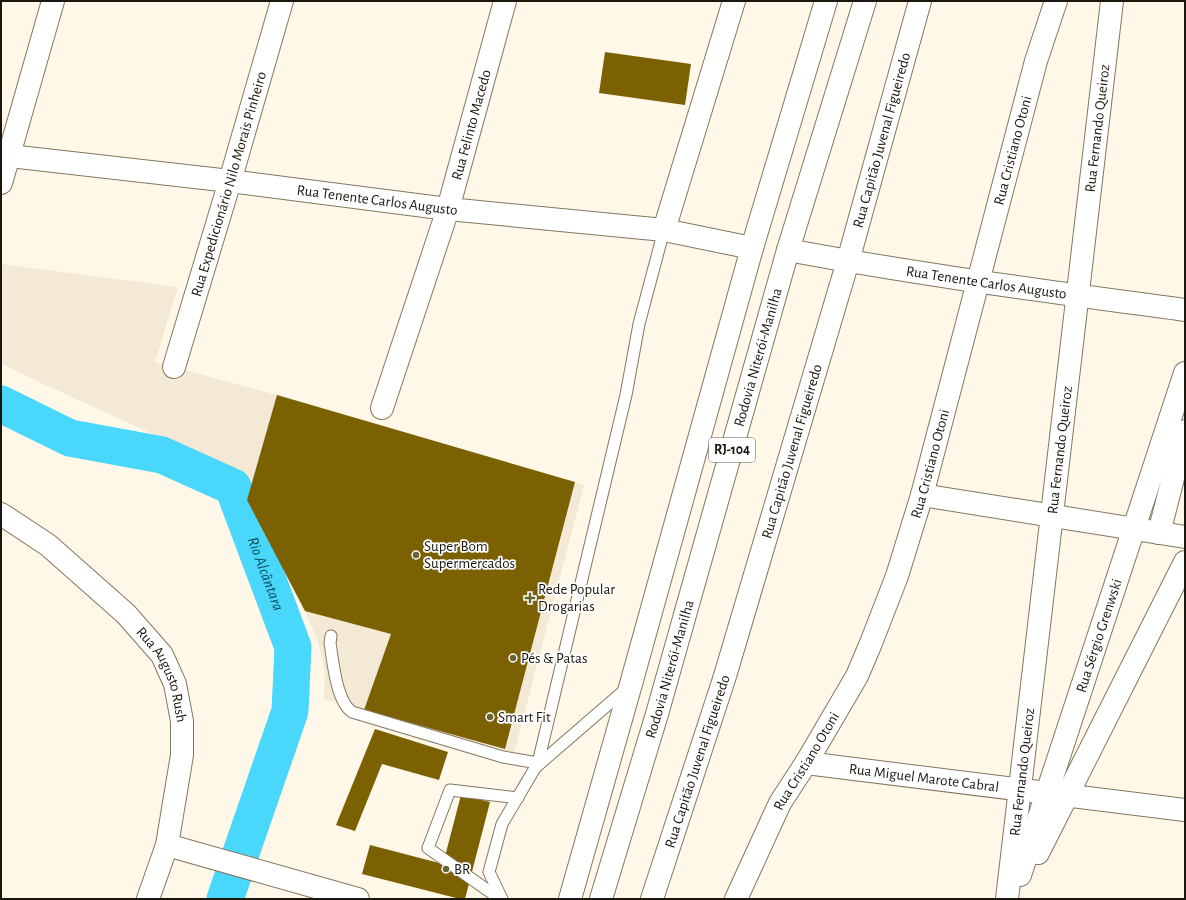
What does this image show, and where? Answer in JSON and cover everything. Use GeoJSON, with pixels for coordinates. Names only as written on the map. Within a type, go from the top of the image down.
{"type":"FeatureCollection","features":[{"type":"Feature","properties":{"kind":"main road"},"geometry":{"type":"LineString","coordinates":[[1,183],[5,156],[54,1]]}},
{"type":"Feature","properties":{"kind":"main road","name":"Rua Expedicionário Nilo Morais Pinheiro"},"geometry":{"type":"LineString","coordinates":[[174,368],[282,1]]}},
{"type":"Feature","properties":{"kind":"main road","name":"Rua Felinto Macedo"},"geometry":{"type":"LineString","coordinates":[[382,408],[448,209],[505,1]]}},
{"type":"Feature","properties":{"kind":"main road"},"geometry":{"type":"LineString","coordinates":[[664,230],[734,1]]}},
{"type":"Feature","properties":{"kind":"main road","name":"RJ-104"},"geometry":{"type":"LineString","coordinates":[[570,899],[752,248],[826,1]]}},
{"type":"Feature","properties":{"kind":"main road","name":"Rodovia Niterói-Manilha"},"geometry":{"type":"LineString","coordinates":[[601,899],[657,714],[788,250],[865,1]]}},
{"type":"Feature","properties":{"kind":"main road","name":"Rua Capitão Juvenal Figueiredo"},"geometry":{"type":"LineString","coordinates":[[652,899],[725,676],[848,262],[920,1]]}},
{"type":"Feature","properties":{"kind":"main road","name":"Rua Cristiano Otoni"},"geometry":{"type":"LineString","coordinates":[[736,899],[780,803],[806,763],[857,676],[897,576],[922,495],[1036,61],[1056,1]]}},
{"type":"Feature","properties":{"kind":"main road","name":"Rua Fernando Queiroz"},"geometry":{"type":"LineString","coordinates":[[1007,899],[1112,1]]}},
{"type":"Feature","properties":{"kind":"main road","name":"Rua Tenente Carlos Augusto"},"geometry":{"type":"LineString","coordinates":[[5,156],[230,181],[448,209],[664,230],[752,248]]}},
{"type":"Feature","properties":{"kind":"main road","name":"Rua Tenente Carlos Augusto"},"geometry":{"type":"LineString","coordinates":[[788,250],[848,262],[978,282],[1185,310]]}},
{"type":"Feature","properties":{"kind":"main road","name":"Rua Sérgio Grenwski"},"geometry":{"type":"LineString","coordinates":[[1012,899],[1185,373]]}},
{"type":"Feature","properties":{"kind":"main road"},"geometry":{"type":"LineString","coordinates":[[1159,533],[1185,431]]}},
{"type":"Feature","properties":{"kind":"main road"},"geometry":{"type":"LineString","coordinates":[[922,495],[1185,537]]}},
{"type":"Feature","properties":{"kind":"main road","name":"Rua Augusto Rush"},"geometry":{"type":"LineString","coordinates":[[1,514],[48,545],[126,614],[162,655],[175,684],[182,722],[182,755],[176,848],[148,899]]}},
{"type":"Feature","properties":{"kind":"main road","name":"Rua Fernando Queiroz"},"geometry":{"type":"LineString","coordinates":[[1015,899],[1185,562]]}},
{"type":"Feature","properties":{"kind":"main road","name":"Rua Miguel Marote Cabral"},"geometry":{"type":"LineString","coordinates":[[806,763],[1185,810]]}},
{"type":"Feature","properties":{"kind":"main road"},"geometry":{"type":"LineString","coordinates":[[176,848],[349,896]]}},
{"type":"Feature","properties":{"kind":"lane"},"geometry":{"type":"LineString","coordinates":[[538,765],[626,395],[638,324],[664,230]]}},
{"type":"Feature","properties":{"kind":"lane"},"geometry":{"type":"LineString","coordinates":[[331,636],[330,643],[339,693],[348,710],[503,757],[538,765]]}},
{"type":"Feature","properties":{"kind":"lane"},"geometry":{"type":"LineString","coordinates":[[501,899],[489,872],[502,824],[538,765],[631,684]]}},
{"type":"Feature","properties":{"kind":"lane"},"geometry":{"type":"LineString","coordinates":[[501,899],[428,848],[450,790],[518,798]]}},
{"type":"Feature","properties":{"kind":"shaded area","name":"Super Bom Supermercados"},"geometry":{"type":"Polygon","coordinates":[[[1,264],[178,287],[155,362],[277,395],[584,485],[514,753],[324,699],[325,672],[318,642],[305,611],[247,500],[229,469],[28,377],[1,363],[1,264]]]}},
{"type":"Feature","properties":{"kind":"building"},"geometry":{"type":"Polygon","coordinates":[[[605,52],[691,64],[685,105],[599,93],[605,52]]]}},
{"type":"Feature","properties":{"kind":"building","name":"Super Bom Supermercados"},"geometry":{"type":"Polygon","coordinates":[[[277,395],[575,482],[505,749],[364,710],[391,634],[305,611],[247,500],[277,395]]]}},
{"type":"Feature","properties":{"kind":"building"},"geometry":{"type":"Polygon","coordinates":[[[375,729],[448,752],[439,780],[382,764],[355,831],[336,825],[375,729]]]}},
{"type":"Feature","properties":{"kind":"building"},"geometry":{"type":"Polygon","coordinates":[[[461,795],[490,802],[465,899],[362,874],[370,845],[443,864],[461,795]]]}},
{"type":"Feature","properties":{"kind":"waterway","name":"Rio Alcântara"},"geometry":{"type":"LineString","coordinates":[[1,404],[70,438],[162,455],[233,487],[293,647],[290,711],[225,899]]}},
{"type":"Feature","properties":{"kind":"place","name":"Super Bom Supermercados"},"geometry":{"type":"Point","coordinates":[416,555]}},
{"type":"Feature","properties":{"kind":"place","name":"Rede Popular Drogarias"},"geometry":{"type":"Point","coordinates":[530,598]}},
{"type":"Feature","properties":{"kind":"place","name":"Pés & Patas"},"geometry":{"type":"Point","coordinates":[513,658]}},
{"type":"Feature","properties":{"kind":"place","name":"Smart Fit"},"geometry":{"type":"Point","coordinates":[490,717]}},
{"type":"Feature","properties":{"kind":"place","name":"BR"},"geometry":{"type":"Point","coordinates":[446,869]}}]}
